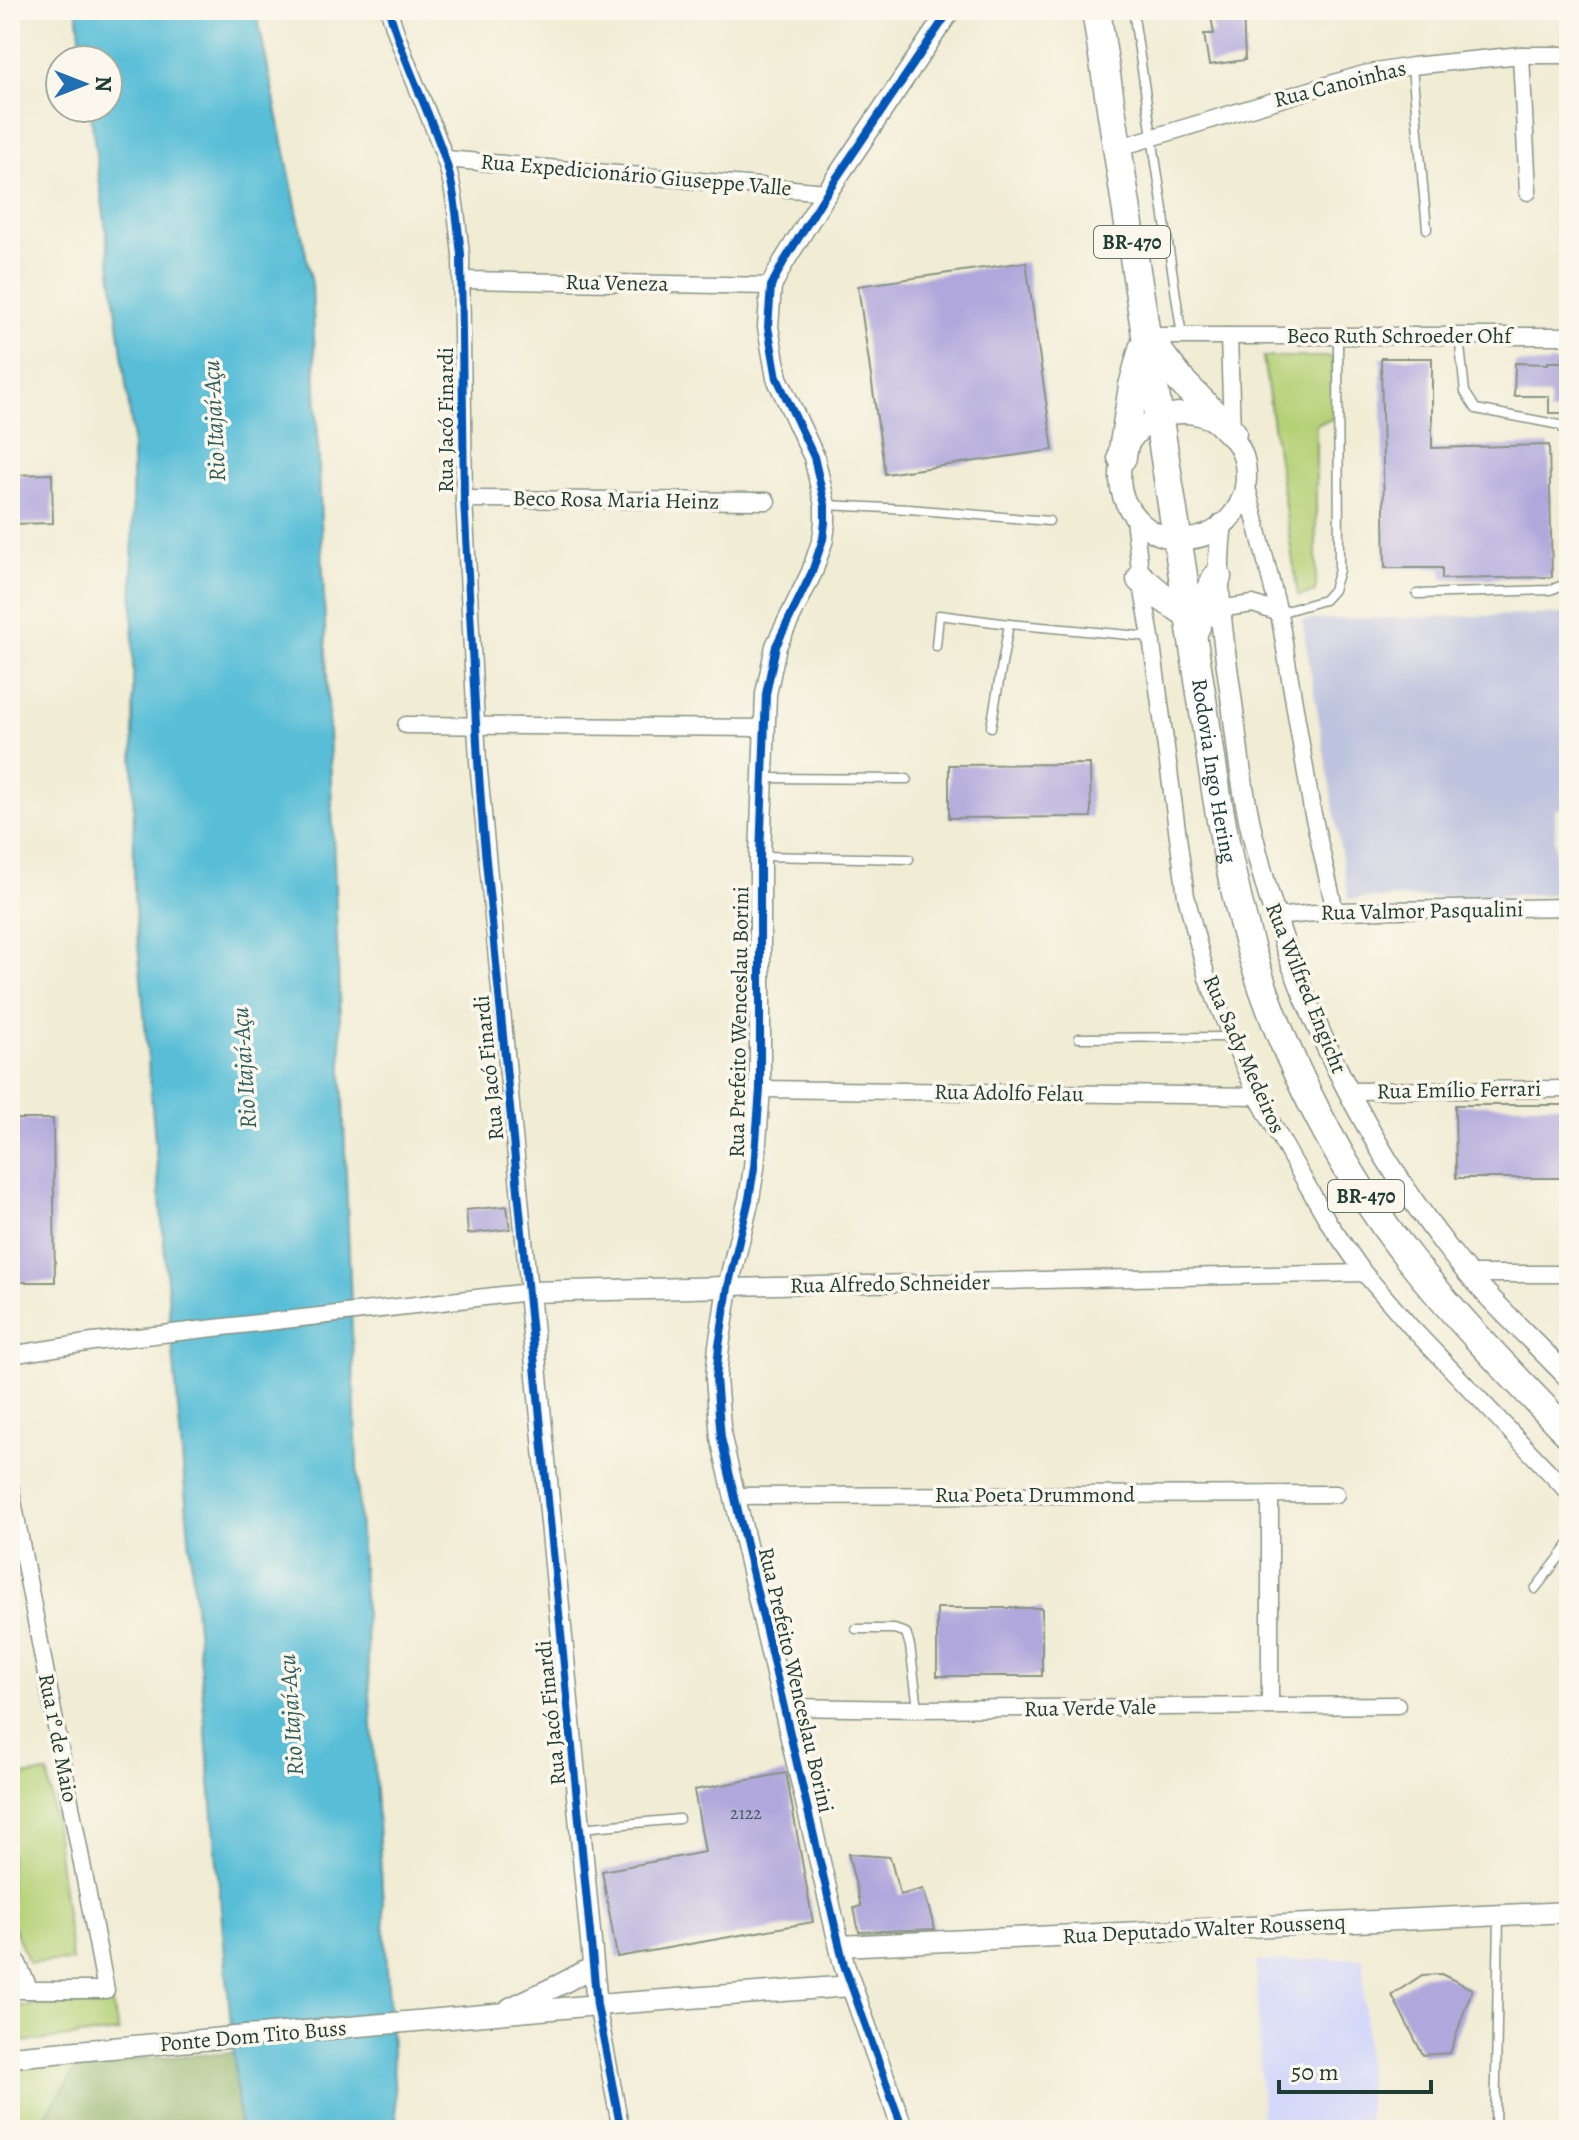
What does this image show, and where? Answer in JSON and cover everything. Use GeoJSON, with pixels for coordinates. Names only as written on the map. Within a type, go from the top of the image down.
{"type":"FeatureCollection","features":[{"type":"Feature","properties":{"kind":"highway","name":"Rodovia Ingo Hering"},"geometry":{"type":"LineString","coordinates":[[1096,10],[1178,541],[1201,617],[1228,859],[1254,959],[1294,1062],[1320,1117],[1379,1217],[1409,1257],[1490,1351],[1569,1434]]}},
{"type":"Feature","properties":{"kind":"highway"},"geometry":{"type":"LineString","coordinates":[[1146,336],[1181,381],[1232,433]]}},
{"type":"Feature","properties":{"kind":"highway"},"geometry":{"type":"LineString","coordinates":[[1122,457],[1133,386],[1146,336]]}},
{"type":"Feature","properties":{"kind":"highway"},"geometry":{"type":"LineString","coordinates":[[1141,579],[1161,596],[1201,617],[1217,577]]}},
{"type":"Feature","properties":{"kind":"street","name":"Rua Jacó Finardi"},"geometry":{"type":"LineString","coordinates":[[389,10],[399,44],[445,159],[457,216],[463,280],[464,499],[483,830],[597,2005],[621,2130]]}},
{"type":"Feature","properties":{"kind":"street","name":"Rua Prefeito Wenceslau Borini"},"geometry":{"type":"LineString","coordinates":[[903,2130],[851,1986],[840,1946],[721,1438],[716,1378],[728,1287],[754,1168],[760,1089],[760,856],[763,728],[769,670],[776,646],[820,553],[825,505],[814,457],[777,378],[768,327],[771,286],[827,192],[950,10]]}},
{"type":"Feature","properties":{"kind":"street","name":"Rua Canoinhas"},"geometry":{"type":"LineString","coordinates":[[1117,148],[1364,74],[1521,55],[1569,55]]}},
{"type":"Feature","properties":{"kind":"street"},"geometry":{"type":"LineString","coordinates":[[1521,55],[1528,192]]}},
{"type":"Feature","properties":{"kind":"street","name":"Rua Expedicionário Giuseppe Valle"},"geometry":{"type":"LineString","coordinates":[[445,159],[827,192]]}},
{"type":"Feature","properties":{"kind":"street","name":"Rua Veneza"},"geometry":{"type":"LineString","coordinates":[[463,280],[771,286]]}},
{"type":"Feature","properties":{"kind":"street","name":"Beco Ruth Schroeder Ohf"},"geometry":{"type":"LineString","coordinates":[[1146,336],[1569,336]]}},
{"type":"Feature","properties":{"kind":"street"},"geometry":{"type":"LineString","coordinates":[[1229,336],[1232,433]]}},
{"type":"Feature","properties":{"kind":"street"},"geometry":{"type":"LineString","coordinates":[[1247,487],[1239,504],[1222,524],[1198,537],[1178,541],[1154,533],[1134,518],[1121,489],[1122,457],[1136,433],[1159,417],[1184,412],[1210,417],[1232,433],[1246,458],[1247,487],[1279,613],[1312,810],[1335,911]]}},
{"type":"Feature","properties":{"kind":"street","name":"Beco Rosa Maria Heinz"},"geometry":{"type":"LineString","coordinates":[[464,499],[767,501]]}},
{"type":"Feature","properties":{"kind":"street","name":"Rua Sady Medeiros"},"geometry":{"type":"LineString","coordinates":[[1134,518],[1186,896],[1207,978],[1257,1096],[1329,1223],[1364,1273],[1410,1326],[1569,1493]]}},
{"type":"Feature","properties":{"kind":"street"},"geometry":{"type":"LineString","coordinates":[[1217,577],[1222,524]]}},
{"type":"Feature","properties":{"kind":"street"},"geometry":{"type":"LineString","coordinates":[[1201,617],[1253,604],[1279,613]]}},
{"type":"Feature","properties":{"kind":"street","name":"Rua Wilfred Engicht"},"geometry":{"type":"LineString","coordinates":[[1201,617],[1275,917],[1349,1091],[1390,1166],[1448,1249],[1468,1274],[1569,1378]]}},
{"type":"Feature","properties":{"kind":"street"},"geometry":{"type":"LineString","coordinates":[[406,725],[763,728]]}},
{"type":"Feature","properties":{"kind":"street","name":"Rua Valmor Pasqualini"},"geometry":{"type":"LineString","coordinates":[[1275,917],[1335,911],[1569,907]]}},
{"type":"Feature","properties":{"kind":"street","name":"Rua Adolfo Felau"},"geometry":{"type":"LineString","coordinates":[[760,1089],[1257,1096]]}},
{"type":"Feature","properties":{"kind":"street","name":"Rua Emílio Ferrari"},"geometry":{"type":"LineString","coordinates":[[1349,1091],[1569,1089]]}},
{"type":"Feature","properties":{"kind":"street","name":"Rua Alfredo Schneider"},"geometry":{"type":"LineString","coordinates":[[10,1355],[93,1342],[529,1292],[1364,1273]]}},
{"type":"Feature","properties":{"kind":"street"},"geometry":{"type":"LineString","coordinates":[[1468,1274],[1569,1274]]}},
{"type":"Feature","properties":{"kind":"street","name":"Rua 1º de Maio"},"geometry":{"type":"LineString","coordinates":[[10,1485],[106,1990],[30,1990]]}},
{"type":"Feature","properties":{"kind":"street"},"geometry":{"type":"LineString","coordinates":[[1270,1494],[1270,1706]]}},
{"type":"Feature","properties":{"kind":"street","name":"Rua Poeta Drummond"},"geometry":{"type":"LineString","coordinates":[[734,1496],[1336,1494]]}},
{"type":"Feature","properties":{"kind":"street","name":"Rua Verde Vale"},"geometry":{"type":"LineString","coordinates":[[784,1707],[918,1709],[1397,1705]]}},
{"type":"Feature","properties":{"kind":"street","name":"Rua Deputado Walter Roussenq"},"geometry":{"type":"LineString","coordinates":[[840,1946],[1569,1912]]}},
{"type":"Feature","properties":{"kind":"street"},"geometry":{"type":"LineString","coordinates":[[10,1946],[30,1990],[10,1990]]}},
{"type":"Feature","properties":{"kind":"street","name":"Ponte Dom Tito Buss"},"geometry":{"type":"LineString","coordinates":[[496,2014],[593,1967]]}},
{"type":"Feature","properties":{"kind":"street","name":"Ponte Dom Tito Buss"},"geometry":{"type":"LineString","coordinates":[[10,2057],[597,2005],[851,1986]]}},
{"type":"Feature","properties":{"kind":"lane"},"geometry":{"type":"LineString","coordinates":[[1133,10],[1182,336]]}},
{"type":"Feature","properties":{"kind":"lane"},"geometry":{"type":"LineString","coordinates":[[1412,66],[1427,229]]}},
{"type":"Feature","properties":{"kind":"lane"},"geometry":{"type":"LineString","coordinates":[[1279,613],[1324,600],[1333,590],[1339,570],[1338,336]]}},
{"type":"Feature","properties":{"kind":"lane"},"geometry":{"type":"LineString","coordinates":[[1459,336],[1465,392],[1476,409],[1560,425],[1569,437]]}},
{"type":"Feature","properties":{"kind":"lane"},"geometry":{"type":"LineString","coordinates":[[825,505],[1049,521]]}},
{"type":"Feature","properties":{"kind":"lane"},"geometry":{"type":"LineString","coordinates":[[1417,594],[1550,590],[1566,584],[1569,579]]}},
{"type":"Feature","properties":{"kind":"lane"},"geometry":{"type":"LineString","coordinates":[[936,646],[939,615],[1151,637]]}},
{"type":"Feature","properties":{"kind":"lane"},"geometry":{"type":"LineString","coordinates":[[991,727],[1009,624]]}},
{"type":"Feature","properties":{"kind":"lane"},"geometry":{"type":"LineString","coordinates":[[762,778],[907,779]]}},
{"type":"Feature","properties":{"kind":"lane"},"geometry":{"type":"LineString","coordinates":[[760,856],[909,859]]}},
{"type":"Feature","properties":{"kind":"lane"},"geometry":{"type":"LineString","coordinates":[[1079,1038],[1231,1037]]}},
{"type":"Feature","properties":{"kind":"lane"},"geometry":{"type":"LineString","coordinates":[[1535,1589],[1569,1545]]}},
{"type":"Feature","properties":{"kind":"lane"},"geometry":{"type":"LineString","coordinates":[[856,1629],[894,1629],[906,1633],[918,1709]]}},
{"type":"Feature","properties":{"kind":"lane"},"geometry":{"type":"LineString","coordinates":[[580,1828],[679,1819]]}},
{"type":"Feature","properties":{"kind":"lane"},"geometry":{"type":"LineString","coordinates":[[1495,2130],[1499,1915]]}},
{"type":"Feature","properties":{"kind":"shaded area"},"geometry":{"type":"Polygon","coordinates":[[[1569,614],[1569,808],[1555,809],[1555,894],[1349,899],[1302,620],[1569,614]]]}},
{"type":"Feature","properties":{"kind":"shaded area"},"geometry":{"type":"Polygon","coordinates":[[[1363,1958],[1369,2130],[1262,2130],[1256,1962],[1363,1958]]]}},
{"type":"Feature","properties":{"kind":"green space"},"geometry":{"type":"Polygon","coordinates":[[[1263,357],[1333,357],[1333,419],[1316,424],[1316,592],[1298,596],[1263,357]]]}},
{"type":"Feature","properties":{"kind":"green space"},"geometry":{"type":"Polygon","coordinates":[[[48,1773],[72,1961],[29,1963],[10,1919],[10,1777],[48,1773]]]}},
{"type":"Feature","properties":{"kind":"green space"},"geometry":{"type":"Polygon","coordinates":[[[112,2004],[119,2032],[10,2043],[10,2006],[112,2004]]]}},
{"type":"Feature","properties":{"kind":"green space"},"geometry":{"type":"Polygon","coordinates":[[[234,2053],[240,2130],[36,2130],[81,2062],[234,2053]]]}},
{"type":"Feature","properties":{"kind":"green space"},"geometry":{"type":"Polygon","coordinates":[[[81,2062],[36,2130],[10,2130],[10,2069],[81,2062]]]}},
{"type":"Feature","properties":{"kind":"water","name":"Rio Itajaí-Açu"},"geometry":{"type":"Polygon","coordinates":[[[77,10],[256,10],[312,284],[359,1516],[397,2130],[240,2130],[134,897],[132,430],[92,124],[124,124],[124,44],[81,44],[77,10]]]}},
{"type":"Feature","properties":{"kind":"building"},"geometry":{"type":"Polygon","coordinates":[[[1210,10],[1243,10],[1245,60],[1209,65],[1204,34],[1214,34],[1210,10]]]}},
{"type":"Feature","properties":{"kind":"building"},"geometry":{"type":"Polygon","coordinates":[[[1026,262],[1053,450],[885,474],[858,286],[1026,262]]]}},
{"type":"Feature","properties":{"kind":"building"},"geometry":{"type":"Polygon","coordinates":[[[1381,358],[1432,358],[1432,448],[1549,445],[1552,577],[1442,579],[1442,568],[1385,568],[1381,358]]]}},
{"type":"Feature","properties":{"kind":"building"},"geometry":{"type":"Polygon","coordinates":[[[1569,362],[1569,413],[1549,413],[1549,396],[1514,396],[1515,363],[1569,362]]]}},
{"type":"Feature","properties":{"kind":"building"},"geometry":{"type":"Polygon","coordinates":[[[52,474],[53,523],[10,524],[10,475],[52,474]]]}},
{"type":"Feature","properties":{"kind":"building"},"geometry":{"type":"Polygon","coordinates":[[[1090,764],[1091,817],[949,818],[949,765],[1090,764]]]}},
{"type":"Feature","properties":{"kind":"building"},"geometry":{"type":"Polygon","coordinates":[[[1455,1105],[1569,1105],[1569,1178],[1456,1178],[1455,1105]]]}},
{"type":"Feature","properties":{"kind":"building"},"geometry":{"type":"Polygon","coordinates":[[[10,1119],[53,1119],[55,1282],[10,1282],[10,1119]]]}},
{"type":"Feature","properties":{"kind":"building"},"geometry":{"type":"Polygon","coordinates":[[[507,1206],[510,1229],[468,1234],[466,1210],[507,1206]]]}},
{"type":"Feature","properties":{"kind":"building"},"geometry":{"type":"Polygon","coordinates":[[[937,1608],[1042,1608],[1042,1676],[937,1676],[937,1608]]]}},
{"type":"Feature","properties":{"kind":"building"},"geometry":{"type":"Polygon","coordinates":[[[786,1773],[813,1922],[617,1957],[602,1871],[705,1852],[694,1790],[786,1773]]]}},
{"type":"Feature","properties":{"kind":"building"},"geometry":{"type":"Polygon","coordinates":[[[848,1854],[890,1857],[900,1895],[923,1889],[935,1929],[859,1932],[854,1908],[861,1906],[848,1854]]]}},
{"type":"Feature","properties":{"kind":"building"},"geometry":{"type":"Polygon","coordinates":[[[1441,1974],[1472,1989],[1450,2053],[1423,2055],[1392,1995],[1422,1975],[1441,1974]]]}},
{"type":"Feature","properties":{"kind":"cycle path"},"geometry":{"type":"LineString","coordinates":[[389,10],[448,168],[461,254],[464,499],[483,830],[597,2005],[621,2130]]}},
{"type":"Feature","properties":{"kind":"cycle path"},"geometry":{"type":"LineString","coordinates":[[903,2130],[844,1965],[721,1438],[716,1378],[728,1287],[754,1168],[760,1089],[760,856],[766,694],[776,646],[812,572],[825,522],[825,505],[814,457],[777,378],[768,327],[771,286],[827,192],[950,10]]}}]}
